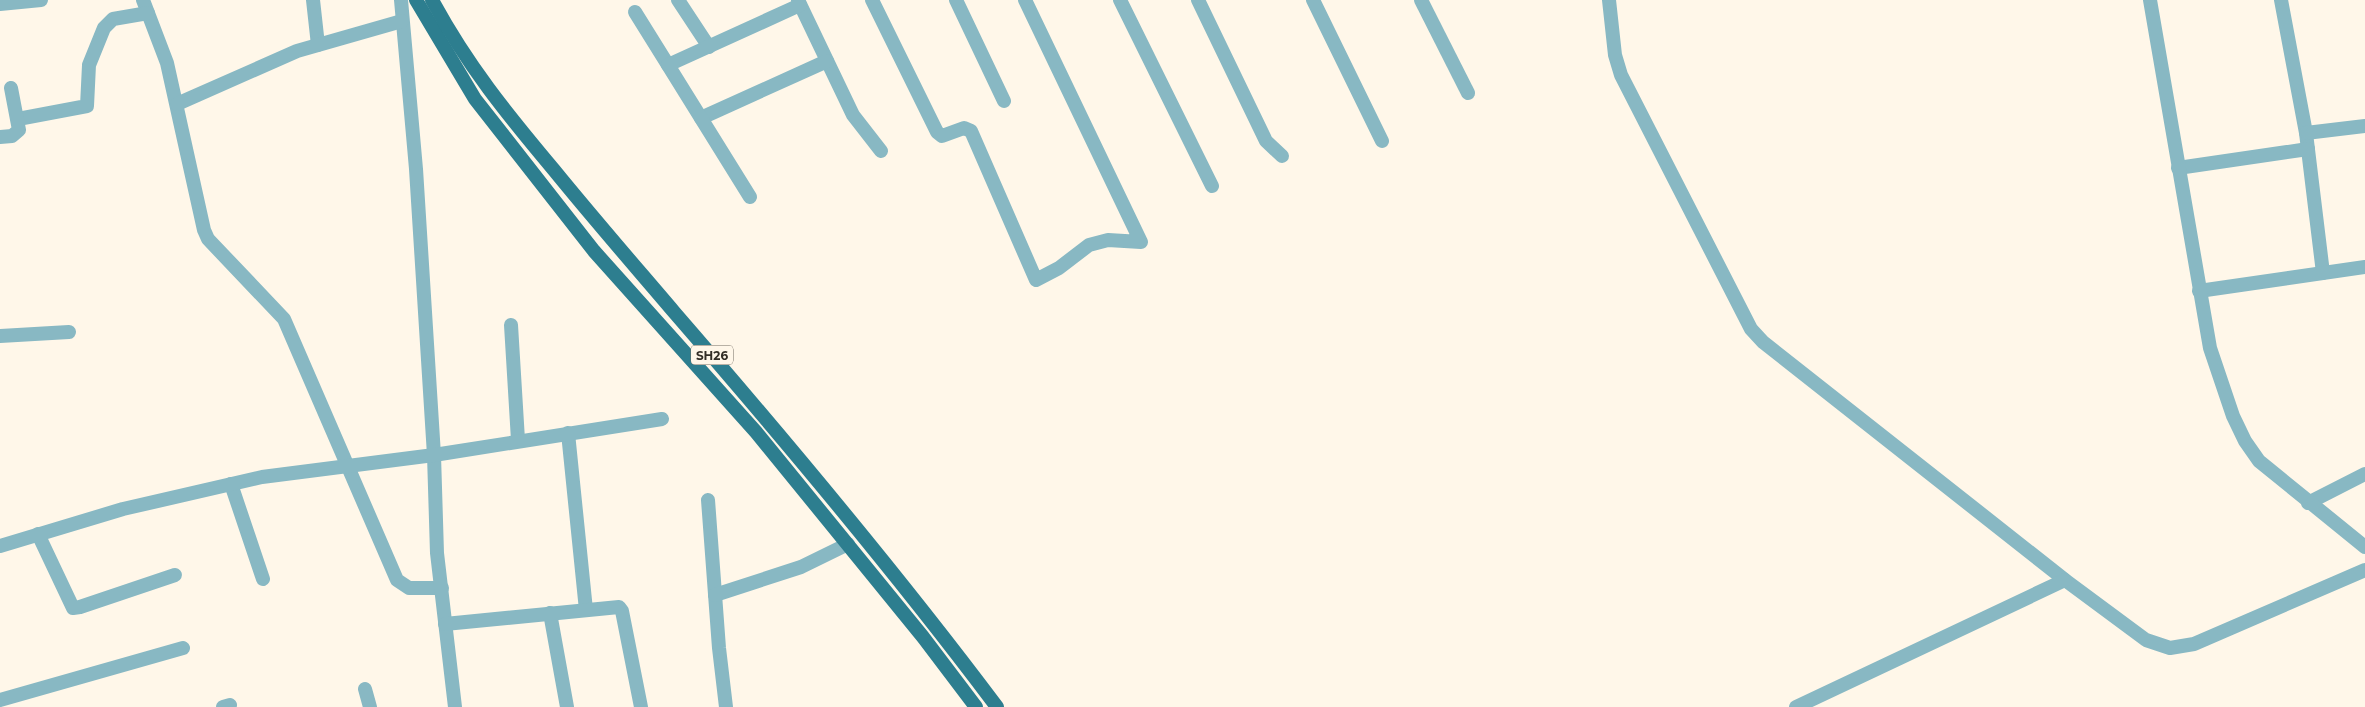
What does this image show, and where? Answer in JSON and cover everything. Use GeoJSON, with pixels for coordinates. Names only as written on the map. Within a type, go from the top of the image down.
{"type":"FeatureCollection","features":[{"type":"Feature","properties":{"kind":"main road","name":"SH26"},"geometry":{"type":"LineString","coordinates":[[416,0],[475,99],[594,251],[756,432],[923,637],[976,707]]}},
{"type":"Feature","properties":{"kind":"main road","name":"SH26"},"geometry":{"type":"LineString","coordinates":[[432,0],[452,38],[491,94],[611,239],[771,424],[930,618],[997,707]]}},
{"type":"Feature","properties":{"kind":"street"},"geometry":{"type":"LineString","coordinates":[[0,4],[41,0]]}},
{"type":"Feature","properties":{"kind":"street"},"geometry":{"type":"LineString","coordinates":[[313,0],[318,45]]}},
{"type":"Feature","properties":{"kind":"street"},"geometry":{"type":"LineString","coordinates":[[401,0],[416,168],[434,455],[437,553],[455,707]]}},
{"type":"Feature","properties":{"kind":"street"},"geometry":{"type":"LineString","coordinates":[[678,0],[709,47]]}},
{"type":"Feature","properties":{"kind":"street"},"geometry":{"type":"LineString","coordinates":[[872,0],[937,132],[942,136],[964,128],[971,131],[1036,280],[1059,268],[1089,245],[1108,240],[1141,242],[1025,0]]}},
{"type":"Feature","properties":{"kind":"street"},"geometry":{"type":"LineString","coordinates":[[956,0],[1004,101]]}},
{"type":"Feature","properties":{"kind":"street"},"geometry":{"type":"LineString","coordinates":[[1120,0],[1212,186]]}},
{"type":"Feature","properties":{"kind":"street"},"geometry":{"type":"LineString","coordinates":[[1198,0],[1266,141],[1282,156]]}},
{"type":"Feature","properties":{"kind":"street"},"geometry":{"type":"LineString","coordinates":[[1313,0],[1382,142]]}},
{"type":"Feature","properties":{"kind":"street"},"geometry":{"type":"LineString","coordinates":[[1421,0],[1468,93]]}},
{"type":"Feature","properties":{"kind":"street"},"geometry":{"type":"LineString","coordinates":[[1609,0],[1615,55],[1621,75],[1751,330],[1763,342],[2066,580],[2146,640],[2170,648],[2194,644],[2365,570]]}},
{"type":"Feature","properties":{"kind":"street"},"geometry":{"type":"LineString","coordinates":[[2150,0],[2210,348],[2233,416],[2245,441],[2259,461],[2308,503],[2365,547]]}},
{"type":"Feature","properties":{"kind":"street"},"geometry":{"type":"LineString","coordinates":[[2281,0],[2306,133],[2323,273]]}},
{"type":"Feature","properties":{"kind":"street"},"geometry":{"type":"LineString","coordinates":[[668,65],[799,3],[853,115],[881,151]]}},
{"type":"Feature","properties":{"kind":"street"},"geometry":{"type":"LineString","coordinates":[[18,119],[87,106],[89,65],[104,28],[113,19],[146,6],[167,63],[204,230],[214,247],[284,319],[349,465],[397,580],[409,588],[442,588]]}},
{"type":"Feature","properties":{"kind":"street"},"geometry":{"type":"LineString","coordinates":[[635,12],[750,197]]}},
{"type":"Feature","properties":{"kind":"street"},"geometry":{"type":"LineString","coordinates":[[177,104],[298,51],[402,21]]}},
{"type":"Feature","properties":{"kind":"street"},"geometry":{"type":"LineString","coordinates":[[701,118],[827,61]]}},
{"type":"Feature","properties":{"kind":"street"},"geometry":{"type":"LineString","coordinates":[[0,137],[16,134],[20,126],[11,88]]}},
{"type":"Feature","properties":{"kind":"street"},"geometry":{"type":"LineString","coordinates":[[2306,133],[2365,126]]}},
{"type":"Feature","properties":{"kind":"street"},"geometry":{"type":"LineString","coordinates":[[2178,168],[2308,149]]}},
{"type":"Feature","properties":{"kind":"street"},"geometry":{"type":"LineString","coordinates":[[2199,291],[2365,267]]}},
{"type":"Feature","properties":{"kind":"street"},"geometry":{"type":"LineString","coordinates":[[511,325],[518,440]]}},
{"type":"Feature","properties":{"kind":"street"},"geometry":{"type":"LineString","coordinates":[[0,336],[69,332]]}},
{"type":"Feature","properties":{"kind":"street"},"geometry":{"type":"LineString","coordinates":[[0,546],[123,510],[262,477],[434,455],[518,440],[662,419]]}},
{"type":"Feature","properties":{"kind":"street"},"geometry":{"type":"LineString","coordinates":[[568,433],[586,610]]}},
{"type":"Feature","properties":{"kind":"street"},"geometry":{"type":"LineString","coordinates":[[2308,503],[2365,474]]}},
{"type":"Feature","properties":{"kind":"street"},"geometry":{"type":"LineString","coordinates":[[230,484],[263,579]]}},
{"type":"Feature","properties":{"kind":"street"},"geometry":{"type":"LineString","coordinates":[[708,500],[726,707]]}},
{"type":"Feature","properties":{"kind":"street"},"geometry":{"type":"LineString","coordinates":[[38,534],[73,608],[80,608],[175,575]]}},
{"type":"Feature","properties":{"kind":"street"},"geometry":{"type":"LineString","coordinates":[[715,596],[801,567],[848,544]]}},
{"type":"Feature","properties":{"kind":"street"},"geometry":{"type":"LineString","coordinates":[[1796,707],[2066,580]]}},
{"type":"Feature","properties":{"kind":"street"},"geometry":{"type":"LineString","coordinates":[[445,624],[621,608],[641,707]]}},
{"type":"Feature","properties":{"kind":"street"},"geometry":{"type":"LineString","coordinates":[[550,613],[567,707]]}},
{"type":"Feature","properties":{"kind":"street"},"geometry":{"type":"LineString","coordinates":[[0,700],[183,648]]}},
{"type":"Feature","properties":{"kind":"street"},"geometry":{"type":"LineString","coordinates":[[365,690],[370,707]]}}]}
